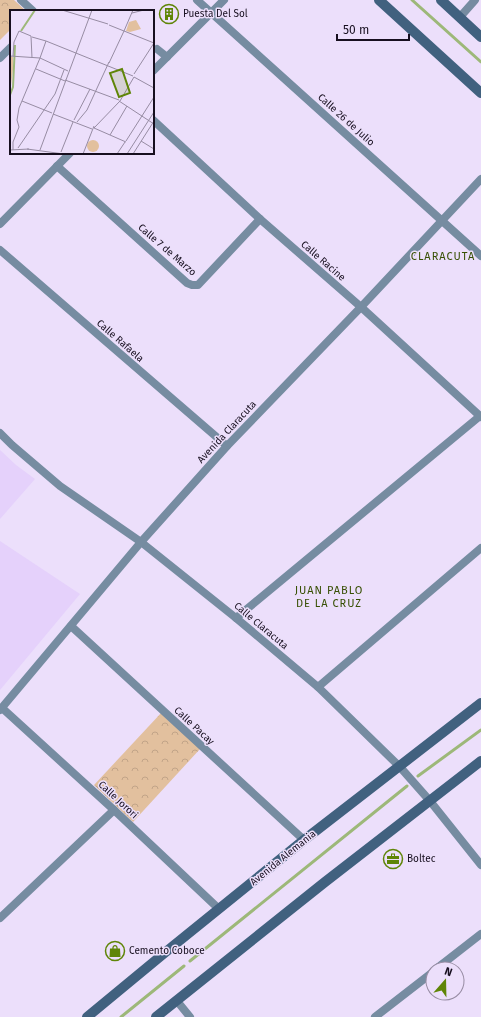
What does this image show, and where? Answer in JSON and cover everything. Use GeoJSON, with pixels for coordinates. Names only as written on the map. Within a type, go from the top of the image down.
{"type":"FeatureCollection","features":[{"type":"Feature","properties":{"kind":"main road"},"geometry":{"type":"LineString","coordinates":[[379,0],[481,93]]}},
{"type":"Feature","properties":{"kind":"main road"},"geometry":{"type":"LineString","coordinates":[[441,0],[481,37]]}},
{"type":"Feature","properties":{"kind":"main road","name":"Avenida Alemania"},"geometry":{"type":"LineString","coordinates":[[87,1017],[304,840],[481,703]]}},
{"type":"Feature","properties":{"kind":"main road"},"geometry":{"type":"LineString","coordinates":[[156,1017],[306,897],[481,761]]}},
{"type":"Feature","properties":{"kind":"street"},"geometry":{"type":"LineString","coordinates":[[21,0],[32,10]]}},
{"type":"Feature","properties":{"kind":"street","name":"Calle 26 de Julio"},"geometry":{"type":"LineString","coordinates":[[197,0],[481,256]]}},
{"type":"Feature","properties":{"kind":"street"},"geometry":{"type":"LineString","coordinates":[[154,70],[224,0]]}},
{"type":"Feature","properties":{"kind":"street"},"geometry":{"type":"LineString","coordinates":[[460,17],[475,0]]}},
{"type":"Feature","properties":{"kind":"street"},"geometry":{"type":"LineString","coordinates":[[0,58],[10,48]]}},
{"type":"Feature","properties":{"kind":"street"},"geometry":{"type":"LineString","coordinates":[[157,49],[167,57]]}},
{"type":"Feature","properties":{"kind":"street","name":"Calle Racine"},"geometry":{"type":"LineString","coordinates":[[154,121],[481,416]]}},
{"type":"Feature","properties":{"kind":"street"},"geometry":{"type":"LineString","coordinates":[[0,224],[69,154]]}},
{"type":"Feature","properties":{"kind":"street","name":"Calle 7 de Marzo"},"geometry":{"type":"LineString","coordinates":[[57,166],[187,283],[192,285],[198,285],[260,218]]}},
{"type":"Feature","properties":{"kind":"street","name":"Avenida Claracuta"},"geometry":{"type":"LineString","coordinates":[[1,709],[141,542],[227,446],[361,307],[481,179]]}},
{"type":"Feature","properties":{"kind":"street","name":"Calle Rafaela"},"geometry":{"type":"LineString","coordinates":[[0,250],[227,446]]}},
{"type":"Feature","properties":{"kind":"street"},"geometry":{"type":"LineString","coordinates":[[236,618],[481,416]]}},
{"type":"Feature","properties":{"kind":"street","name":"Calle Claracuta"},"geometry":{"type":"LineString","coordinates":[[0,433],[60,486],[141,542],[236,618],[318,687],[400,767],[430,801],[481,865]]}},
{"type":"Feature","properties":{"kind":"street"},"geometry":{"type":"LineString","coordinates":[[318,687],[481,548]]}},
{"type":"Feature","properties":{"kind":"street","name":"Calle Pacay"},"geometry":{"type":"LineString","coordinates":[[71,626],[304,840]]}},
{"type":"Feature","properties":{"kind":"street","name":"Calle Jorori"},"geometry":{"type":"LineString","coordinates":[[1,709],[114,810],[219,909]]}},
{"type":"Feature","properties":{"kind":"street"},"geometry":{"type":"LineString","coordinates":[[0,918],[114,810]]}},
{"type":"Feature","properties":{"kind":"street"},"geometry":{"type":"LineString","coordinates":[[446,961],[481,934]]}},
{"type":"Feature","properties":{"kind":"street"},"geometry":{"type":"LineString","coordinates":[[375,1017],[425,978]]}},
{"type":"Feature","properties":{"kind":"street"},"geometry":{"type":"LineString","coordinates":[[177,1001],[190,1017]]}},
{"type":"Feature","properties":{"kind":"shaded area"},"geometry":{"type":"Polygon","coordinates":[[[0,450],[16,465],[35,479],[0,519],[0,450]]]}},
{"type":"Feature","properties":{"kind":"shaded area"},"geometry":{"type":"Polygon","coordinates":[[[0,541],[80,594],[0,690],[0,541]]]}},
{"type":"Feature","properties":{"kind":"green space"},"geometry":{"type":"Polygon","coordinates":[[[0,0],[14,0],[25,10],[10,10],[10,30],[0,40],[0,0]]]}},
{"type":"Feature","properties":{"kind":"green space"},"geometry":{"type":"Polygon","coordinates":[[[162,712],[200,749],[133,822],[94,785],[162,712]]]}},
{"type":"Feature","properties":{"kind":"waterway"},"geometry":{"type":"LineString","coordinates":[[412,0],[481,62]]}},
{"type":"Feature","properties":{"kind":"waterway"},"geometry":{"type":"LineString","coordinates":[[418,776],[481,730]]}},
{"type":"Feature","properties":{"kind":"waterway"},"geometry":{"type":"LineString","coordinates":[[190,961],[407,786]]}},
{"type":"Feature","properties":{"kind":"waterway"},"geometry":{"type":"LineString","coordinates":[[121,1017],[184,966]]}},
{"type":"Feature","properties":{"kind":"place","name":"Puesta Del Sol"},"geometry":{"type":"Point","coordinates":[169,14]}},
{"type":"Feature","properties":{"kind":"place","name":"Boltec"},"geometry":{"type":"Point","coordinates":[393,859]}},
{"type":"Feature","properties":{"kind":"place","name":"Cemento Coboce"},"geometry":{"type":"Point","coordinates":[115,951]}},
{"type":"Feature","properties":{"kind":"district","name":"CLARACUTA"},"geometry":{"type":"Point","coordinates":[443,256]}},
{"type":"Feature","properties":{"kind":"district","name":"JUAN PABLO DE LA CRUZ"},"geometry":{"type":"Point","coordinates":[329,596]}}]}
